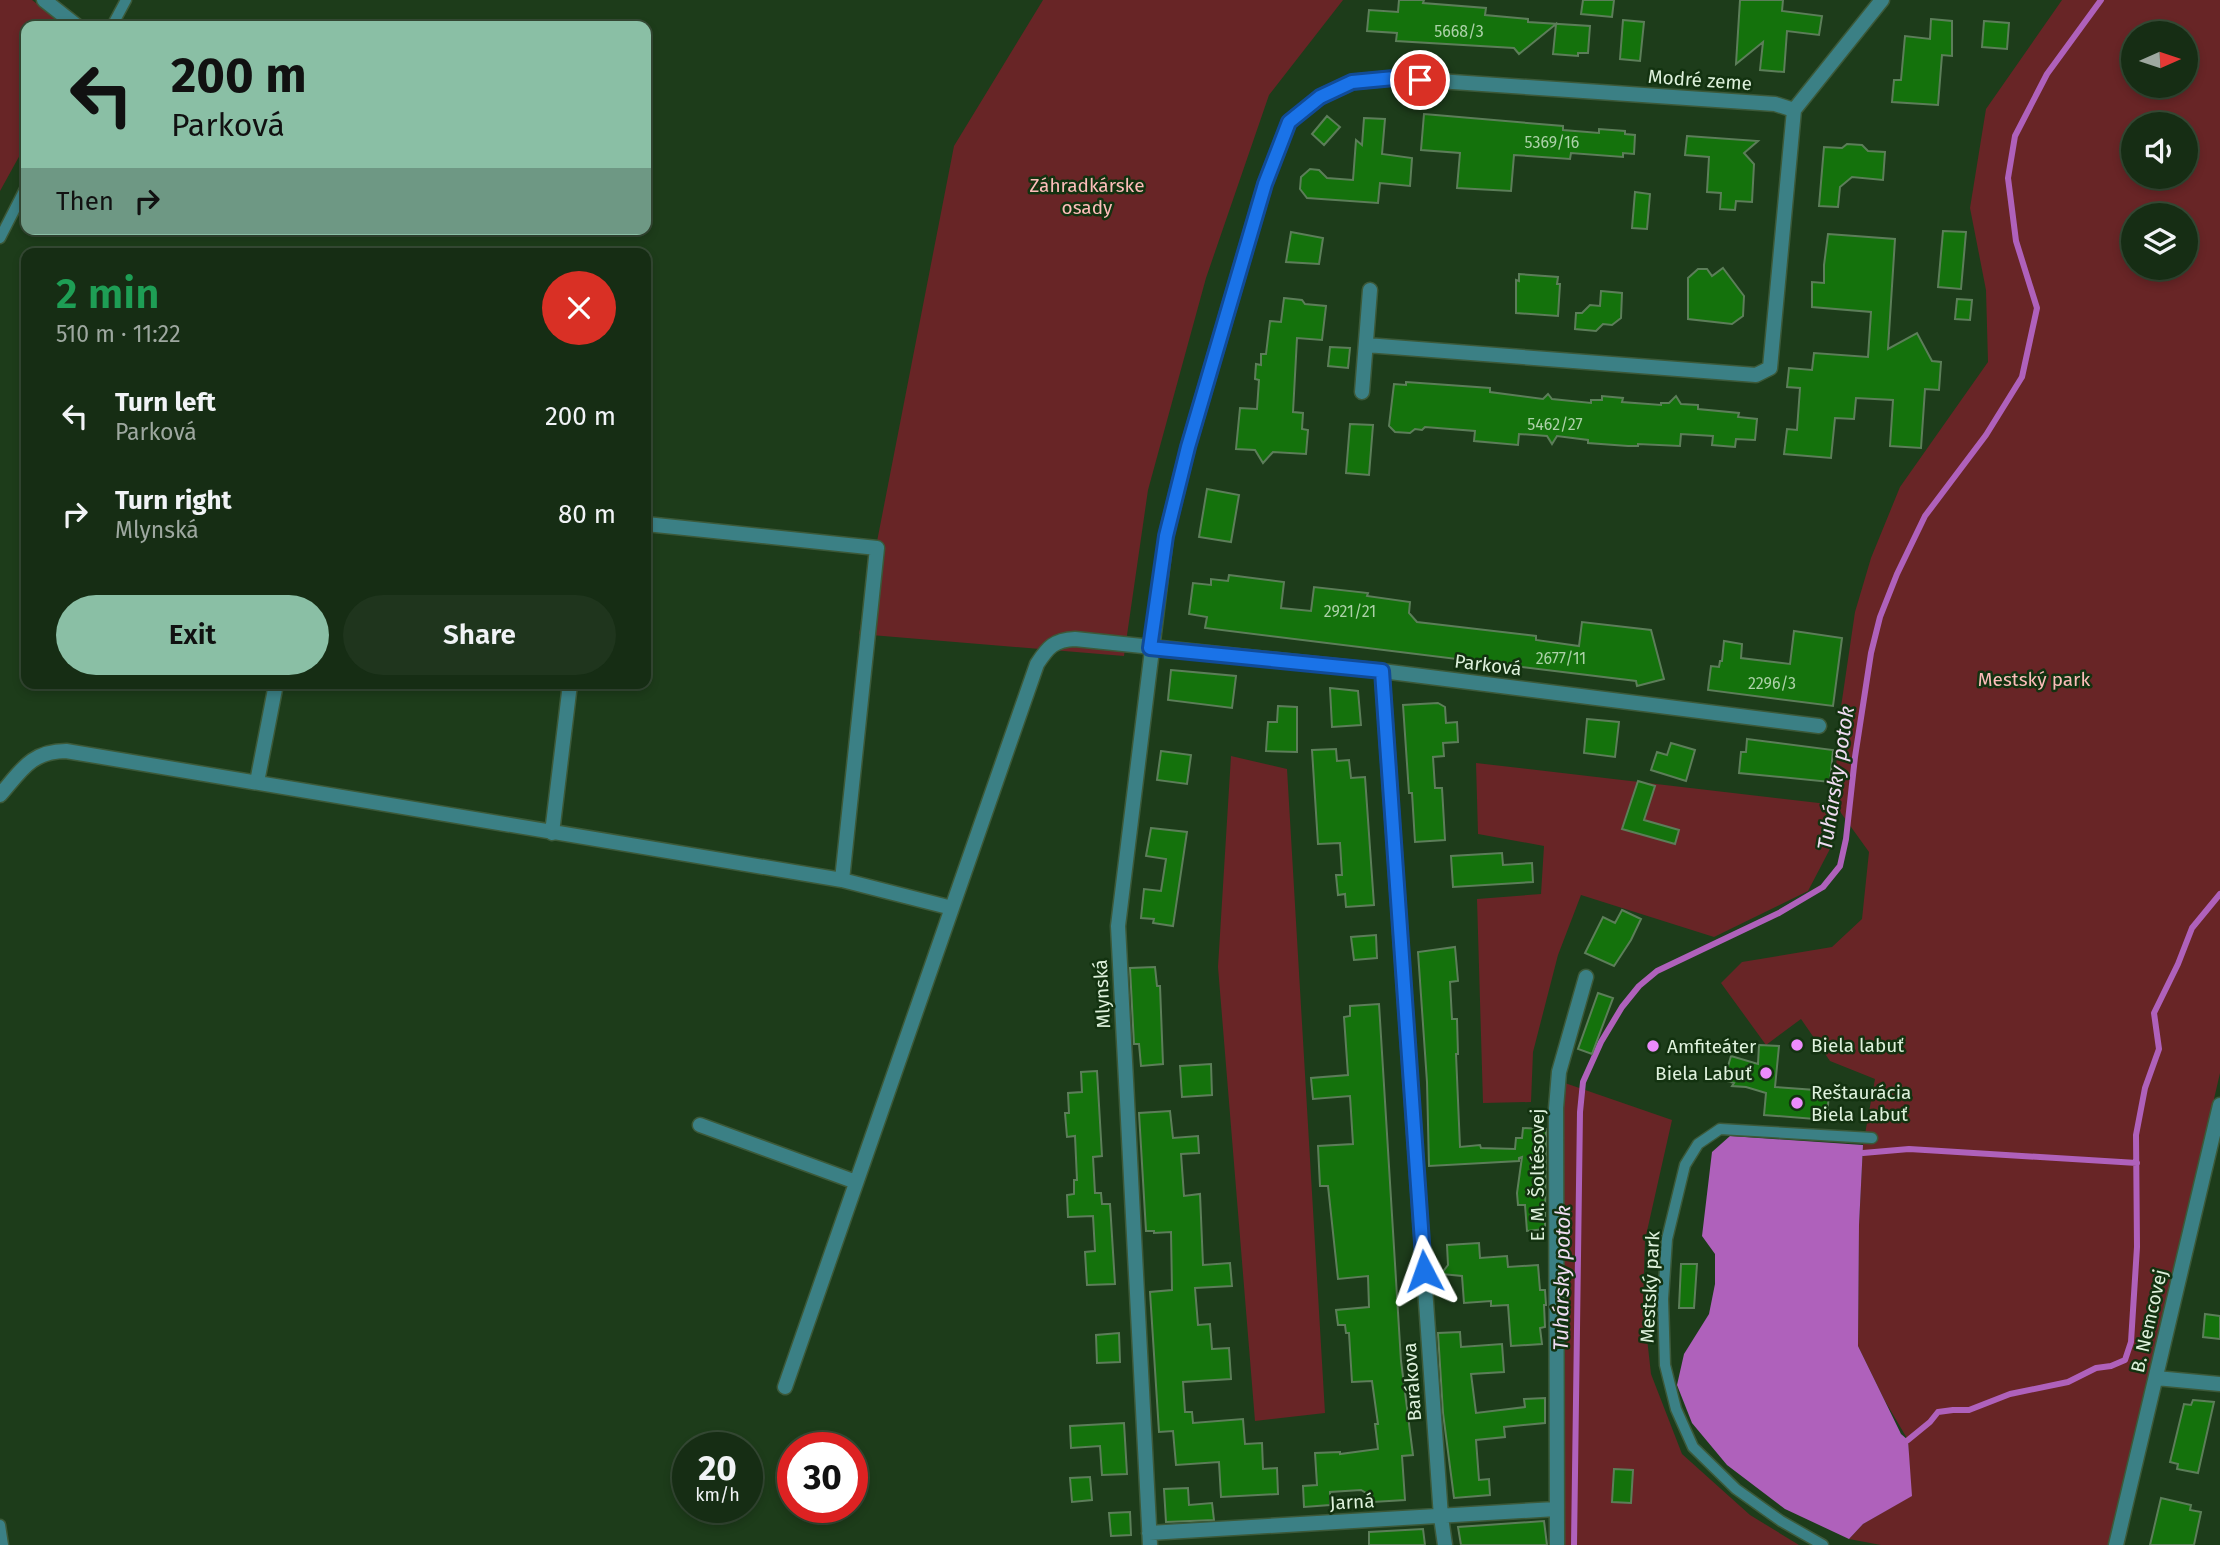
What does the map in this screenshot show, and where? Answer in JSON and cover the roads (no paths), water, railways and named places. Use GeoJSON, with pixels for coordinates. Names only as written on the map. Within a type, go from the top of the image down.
{"type":"FeatureCollection","features":[{"type":"Feature","properties":{"kind":"street"},"geometry":{"type":"LineString","coordinates":[[44,0],[71,21]]}},
{"type":"Feature","properties":{"kind":"street"},"geometry":{"type":"LineString","coordinates":[[1366,345],[1756,375],[1770,368],[1794,110],[1882,0]]}},
{"type":"Feature","properties":{"kind":"street","name":"Modré zeme"},"geometry":{"type":"LineString","coordinates":[[1188,447],[1265,184],[1289,122],[1320,97],[1352,82],[1394,78],[1776,104],[1794,110]]}},
{"type":"Feature","properties":{"kind":"street"},"geometry":{"type":"LineString","coordinates":[[1362,393],[1370,290]]}},
{"type":"Feature","properties":{"kind":"street","name":"Mlynská"},"geometry":{"type":"LineString","coordinates":[[1149,1539],[1118,926],[1150,648],[1166,536],[1188,447]]}},
{"type":"Feature","properties":{"kind":"street"},"geometry":{"type":"LineString","coordinates":[[651,525],[877,548],[842,880]]}},
{"type":"Feature","properties":{"kind":"street","name":"Parková"},"geometry":{"type":"LineString","coordinates":[[952,908],[1037,664],[1048,646],[1059,640],[1074,639],[1382,671],[1819,726]]}},
{"type":"Feature","properties":{"kind":"street","name":"Barákova"},"geometry":{"type":"LineString","coordinates":[[1382,671],[1445,1545]]}},
{"type":"Feature","properties":{"kind":"street"},"geometry":{"type":"LineString","coordinates":[[257,782],[275,689]]}},
{"type":"Feature","properties":{"kind":"street"},"geometry":{"type":"LineString","coordinates":[[552,833],[569,689]]}},
{"type":"Feature","properties":{"kind":"street"},"geometry":{"type":"LineString","coordinates":[[0,795],[36,757],[49,751],[66,751],[842,880],[952,908],[785,1387]]}},
{"type":"Feature","properties":{"kind":"street","name":"E. M. Šoltésovej"},"geometry":{"type":"LineString","coordinates":[[1557,1545],[1556,1108],[1559,1072],[1586,977]]}},
{"type":"Feature","properties":{"kind":"street","name":"B. Nemcovej"},"geometry":{"type":"LineString","coordinates":[[2116,1545],[2215,1145],[2220,1105]]}},
{"type":"Feature","properties":{"kind":"street"},"geometry":{"type":"LineString","coordinates":[[699,1125],[856,1182]]}},
{"type":"Feature","properties":{"kind":"street"},"geometry":{"type":"LineString","coordinates":[[2156,1378],[2220,1384]]}},
{"type":"Feature","properties":{"kind":"street","name":"Jarná"},"geometry":{"type":"LineString","coordinates":[[1149,1539],[1556,1508]]}},
{"type":"Feature","properties":{"kind":"lane"},"geometry":{"type":"LineString","coordinates":[[115,21],[127,0]]}},
{"type":"Feature","properties":{"kind":"lane"},"geometry":{"type":"LineString","coordinates":[[0,238],[21,197]]}},
{"type":"Feature","properties":{"kind":"lane","name":"Mestský park"},"geometry":{"type":"LineString","coordinates":[[1823,1545],[1781,1521],[1736,1489],[1693,1447],[1676,1409],[1665,1364],[1667,1239],[1685,1165],[1698,1144],[1720,1129],[1872,1138]]}},
{"type":"Feature","properties":{"kind":"lane"},"geometry":{"type":"LineString","coordinates":[[0,1525],[3,1545]]}},
{"type":"Feature","properties":{"kind":"waterway","name":"Tuhársky potok"},"geometry":{"type":"LineString","coordinates":[[1574,1545],[1580,1112],[1583,1082],[1601,1042],[1622,1007],[1639,986],[1657,971],[1779,913],[1823,887],[1840,866],[1871,653],[1880,617],[1925,516],[1986,435],[2022,377],[2037,308],[2016,241],[2008,178],[2015,136],[2047,74],[2101,0]]}},
{"type":"Feature","properties":{"kind":"waterway"},"geometry":{"type":"LineString","coordinates":[[1908,1440],[1938,1412],[1969,1410],[2010,1394],[2068,1382],[2096,1368],[2125,1360],[2131,1342],[2137,1247],[2136,1135],[2145,1088],[2159,1049],[2154,1013],[2192,928],[2220,894]]}},
{"type":"Feature","properties":{"kind":"waterway"},"geometry":{"type":"LineString","coordinates":[[1863,1153],[1909,1149],[2137,1163]]}},
{"type":"Feature","properties":{"kind":"place","name":"Biela labuť"},"geometry":{"type":"Point","coordinates":[1797,1045]}},
{"type":"Feature","properties":{"kind":"place","name":"Amfiteáter"},"geometry":{"type":"Point","coordinates":[1653,1046]}},
{"type":"Feature","properties":{"kind":"place","name":"Biela Labuť"},"geometry":{"type":"Point","coordinates":[1766,1073]}},
{"type":"Feature","properties":{"kind":"place","name":"Reštaurácia Biela Labuť"},"geometry":{"type":"Point","coordinates":[1797,1103]}},
{"type":"Feature","properties":{"kind":"park label","name":"Záhradkárske osady"},"geometry":{"type":"Point","coordinates":[1087,196]}}]}
